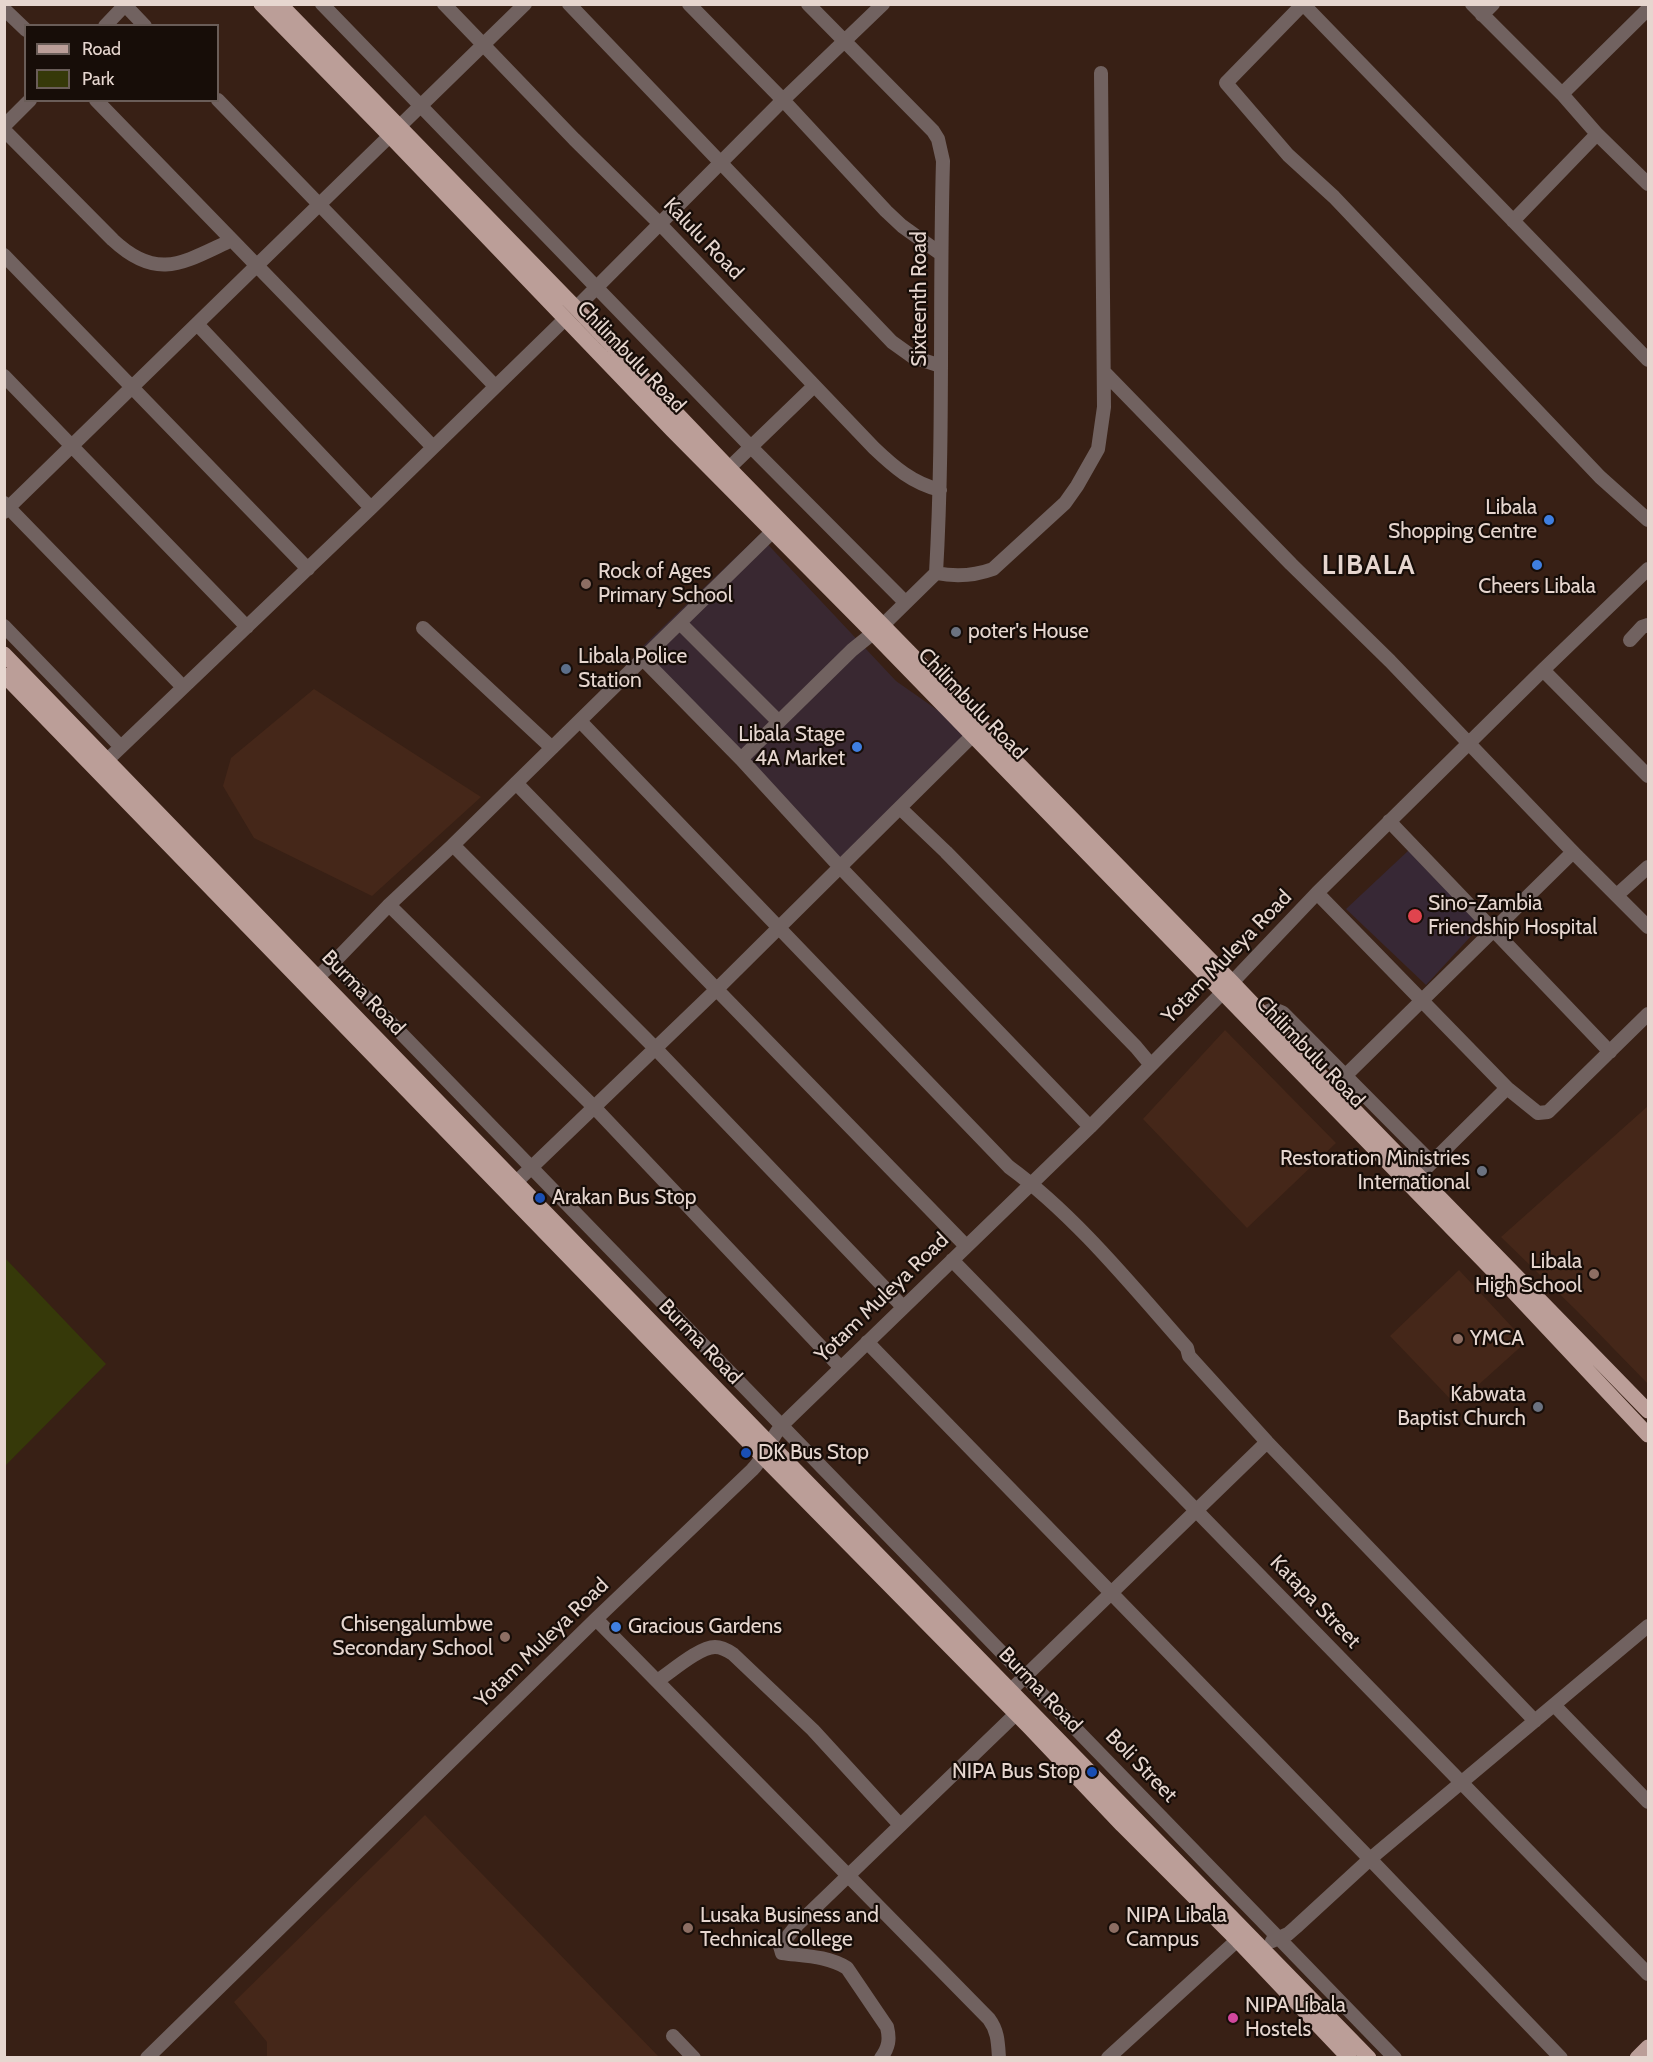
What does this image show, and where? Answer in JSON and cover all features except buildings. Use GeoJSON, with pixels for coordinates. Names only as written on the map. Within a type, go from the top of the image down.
{"type":"FeatureCollection","features":[{"type":"Feature","properties":{"kind":"main road","name":"Chilimbulu Road"},"geometry":{"type":"LineString","coordinates":[[261,4],[576,308],[729,468],[973,735],[1227,987],[1263,1015],[1327,1091]]}},
{"type":"Feature","properties":{"kind":"main road","name":"Chilimbulu Road"},"geometry":{"type":"LineString","coordinates":[[280,4],[565,319],[773,531],[878,629],[1413,1180],[1648,1411]]}},
{"type":"Feature","properties":{"kind":"main road","name":"Burma Road"},"geometry":{"type":"LineString","coordinates":[[4,654],[108,759],[313,982],[766,1450],[1242,1936],[1349,2058]]}},
{"type":"Feature","properties":{"kind":"main road","name":"Burma Road"},"geometry":{"type":"LineString","coordinates":[[4,675],[96,771],[313,982]]}},
{"type":"Feature","properties":{"kind":"main road","name":"Chilimbulu Road"},"geometry":{"type":"LineString","coordinates":[[1413,1180],[1648,1436]]}},
{"type":"Feature","properties":{"kind":"main road","name":"Burma Road"},"geometry":{"type":"LineString","coordinates":[[766,1450],[1011,1690],[1021,1710]]}},
{"type":"Feature","properties":{"kind":"main road","name":"Burma Road"},"geometry":{"type":"LineString","coordinates":[[1242,1936],[1262,1946],[1369,2058]]}},
{"type":"Feature","properties":{"kind":"main road"},"geometry":{"type":"LineString","coordinates":[[1637,2058],[1648,2047]]}},
{"type":"Feature","properties":{"kind":"street"},"geometry":{"type":"LineString","coordinates":[[322,4],[751,447],[905,602]]}},
{"type":"Feature","properties":{"kind":"street","name":"Kalulu Road"},"geometry":{"type":"LineString","coordinates":[[444,4],[483,47],[660,224],[874,448],[901,473],[926,487],[940,490]]}},
{"type":"Feature","properties":{"kind":"street"},"geometry":{"type":"LineString","coordinates":[[183,687],[6,508],[525,4]]}},
{"type":"Feature","properties":{"kind":"street"},"geometry":{"type":"LineString","coordinates":[[569,4],[892,342],[913,357],[941,366]]}},
{"type":"Feature","properties":{"kind":"street"},"geometry":{"type":"LineString","coordinates":[[689,4],[783,100],[886,211],[902,226],[941,254]]}},
{"type":"Feature","properties":{"kind":"street","name":"Sixteenth Road"},"geometry":{"type":"LineString","coordinates":[[808,4],[927,125],[938,139],[943,161],[940,490],[936,573]]}},
{"type":"Feature","properties":{"kind":"street"},"geometry":{"type":"LineString","coordinates":[[576,308],[783,100],[883,4]]}},
{"type":"Feature","properties":{"kind":"street"},"geometry":{"type":"LineString","coordinates":[[1648,360],[1303,4],[1226,83],[1288,155],[1334,197],[1600,477],[1648,520]]}},
{"type":"Feature","properties":{"kind":"street"},"geometry":{"type":"LineString","coordinates":[[1472,4],[1562,94],[1597,134],[1646,175]]}},
{"type":"Feature","properties":{"kind":"street"},"geometry":{"type":"LineString","coordinates":[[1482,15],[1493,4]]}},
{"type":"Feature","properties":{"kind":"street"},"geometry":{"type":"LineString","coordinates":[[107,24],[125,5],[143,24]]}},
{"type":"Feature","properties":{"kind":"street"},"geometry":{"type":"LineString","coordinates":[[4,9],[24,28]]}},
{"type":"Feature","properties":{"kind":"street"},"geometry":{"type":"LineString","coordinates":[[1562,94],[1648,9]]}},
{"type":"Feature","properties":{"kind":"street"},"geometry":{"type":"LineString","coordinates":[[741,759],[852,650],[878,629],[936,573],[963,576],[993,569],[1065,503],[1098,448],[1104,406],[1101,73]]}},
{"type":"Feature","properties":{"kind":"street"},"geometry":{"type":"LineString","coordinates":[[219,101],[495,386]]}},
{"type":"Feature","properties":{"kind":"street"},"geometry":{"type":"LineString","coordinates":[[28,102],[4,128],[113,240],[133,255],[162,266],[179,264],[232,240]]}},
{"type":"Feature","properties":{"kind":"street"},"geometry":{"type":"LineString","coordinates":[[98,102],[433,447]]}},
{"type":"Feature","properties":{"kind":"street"},"geometry":{"type":"LineString","coordinates":[[1513,221],[1597,134]]}},
{"type":"Feature","properties":{"kind":"street"},"geometry":{"type":"LineString","coordinates":[[4,255],[308,569]]}},
{"type":"Feature","properties":{"kind":"street"},"geometry":{"type":"LineString","coordinates":[[96,771],[565,319]]}},
{"type":"Feature","properties":{"kind":"street"},"geometry":{"type":"LineString","coordinates":[[197,324],[371,508]]}},
{"type":"Feature","properties":{"kind":"street"},"geometry":{"type":"LineString","coordinates":[[1104,372],[1291,564],[1390,661],[1648,927]]}},
{"type":"Feature","properties":{"kind":"street"},"geometry":{"type":"LineString","coordinates":[[4,376],[247,627]]}},
{"type":"Feature","properties":{"kind":"street"},"geometry":{"type":"LineString","coordinates":[[729,468],[814,386]]}},
{"type":"Feature","properties":{"kind":"street"},"geometry":{"type":"LineString","coordinates":[[313,982],[388,905],[453,845],[773,531]]}},
{"type":"Feature","properties":{"kind":"street","name":"Yotam Muleya Road"},"geometry":{"type":"LineString","coordinates":[[147,2058],[596,1619],[752,1470],[782,1425],[1089,1127],[1389,821],[1648,569]]}},
{"type":"Feature","properties":{"kind":"street"},"geometry":{"type":"LineString","coordinates":[[680,623],[778,721]]}},
{"type":"Feature","properties":{"kind":"street"},"geometry":{"type":"LineString","coordinates":[[1630,640],[1642,627],[1648,625]]}},
{"type":"Feature","properties":{"kind":"street"},"geometry":{"type":"LineString","coordinates":[[4,626],[121,747]]}},
{"type":"Feature","properties":{"kind":"street"},"geometry":{"type":"LineString","coordinates":[[423,628],[552,748]]}},
{"type":"Feature","properties":{"kind":"street"},"geometry":{"type":"LineString","coordinates":[[643,660],[741,759],[840,867],[1089,1127]]}},
{"type":"Feature","properties":{"kind":"street"},"geometry":{"type":"LineString","coordinates":[[1543,670],[1648,776]]}},
{"type":"Feature","properties":{"kind":"street"},"geometry":{"type":"LineString","coordinates":[[580,721],[1009,1167],[1031,1182],[1138,1293],[1186,1348],[1189,1356],[1267,1442],[1534,1721]]}},
{"type":"Feature","properties":{"kind":"street"},"geometry":{"type":"LineString","coordinates":[[511,1187],[716,990],[973,735]]}},
{"type":"Feature","properties":{"kind":"street"},"geometry":{"type":"LineString","coordinates":[[516,783],[966,1246]]}},
{"type":"Feature","properties":{"kind":"street"},"geometry":{"type":"LineString","coordinates":[[900,808],[946,852],[1151,1065]]}},
{"type":"Feature","properties":{"kind":"street"},"geometry":{"type":"LineString","coordinates":[[1389,821],[1610,1052]]}},
{"type":"Feature","properties":{"kind":"street"},"geometry":{"type":"LineString","coordinates":[[453,845],[655,1048],[903,1307]]}},
{"type":"Feature","properties":{"kind":"street"},"geometry":{"type":"LineString","coordinates":[[1327,1091],[1573,852]]}},
{"type":"Feature","properties":{"kind":"street"},"geometry":{"type":"LineString","coordinates":[[1617,895],[1648,867]]}},
{"type":"Feature","properties":{"kind":"street"},"geometry":{"type":"LineString","coordinates":[[1317,893],[1507,1088],[1534,1111],[1545,1114],[1548,1112],[1648,1014]]}},
{"type":"Feature","properties":{"kind":"street"},"geometry":{"type":"LineString","coordinates":[[388,905],[595,1108],[841,1368]]}},
{"type":"Feature","properties":{"kind":"street","name":"Boli Street"},"geometry":{"type":"LineString","coordinates":[[333,963],[1395,2058]]}},
{"type":"Feature","properties":{"kind":"street"},"geometry":{"type":"LineString","coordinates":[[1263,1015],[1273,1009],[1283,1013],[1431,1162]]}},
{"type":"Feature","properties":{"kind":"street"},"geometry":{"type":"LineString","coordinates":[[1413,1180],[1507,1088]]}},
{"type":"Feature","properties":{"kind":"street","name":"Katapa Street"},"geometry":{"type":"LineString","coordinates":[[952,1260],[1648,1974]]}},
{"type":"Feature","properties":{"kind":"street"},"geometry":{"type":"LineString","coordinates":[[867,1342],[1561,2058]]}},
{"type":"Feature","properties":{"kind":"street"},"geometry":{"type":"LineString","coordinates":[[1011,1690],[1267,1442]]}},
{"type":"Feature","properties":{"kind":"street"},"geometry":{"type":"LineString","coordinates":[[596,1619],[989,2019],[997,2036],[999,2058]]}},
{"type":"Feature","properties":{"kind":"street"},"geometry":{"type":"LineString","coordinates":[[1262,1946],[1296,1927],[1370,1859],[1648,1626]]}},
{"type":"Feature","properties":{"kind":"street"},"geometry":{"type":"LineString","coordinates":[[657,1681],[703,1650],[713,1647],[724,1648],[813,1731],[900,1825]]}},
{"type":"Feature","properties":{"kind":"street"},"geometry":{"type":"LineString","coordinates":[[1554,1705],[1648,1802]]}},
{"type":"Feature","properties":{"kind":"street"},"geometry":{"type":"LineString","coordinates":[[881,2058],[889,2045],[887,2027],[847,1968],[826,1959],[782,1953],[780,1950],[782,1942],[1021,1710]]}},
{"type":"Feature","properties":{"kind":"street"},"geometry":{"type":"LineString","coordinates":[[1108,2058],[1242,1936]]}},
{"type":"Feature","properties":{"kind":"street"},"geometry":{"type":"LineString","coordinates":[[673,2036],[694,2058]]}},
{"type":"Feature","properties":{"kind":"shaded area"},"geometry":{"type":"Polygon","coordinates":[[[759,535],[896,681],[973,735],[840,867],[745,754],[640,649],[759,535]]]}},
{"type":"Feature","properties":{"kind":"shaded area"},"geometry":{"type":"Polygon","coordinates":[[[314,689],[481,797],[372,896],[254,838],[223,786],[231,758],[314,689]]]}},
{"type":"Feature","properties":{"kind":"shaded area","name":"Sino-Zambia Friendship Hospital"},"geometry":{"type":"Polygon","coordinates":[[[1409,850],[1484,922],[1426,985],[1346,909],[1409,850]]]}},
{"type":"Feature","properties":{"kind":"shaded area"},"geometry":{"type":"Polygon","coordinates":[[[1225,1030],[1336,1143],[1247,1228],[1143,1119],[1225,1030]]]}},
{"type":"Feature","properties":{"kind":"shaded area","name":"Libala High School"},"geometry":{"type":"Polygon","coordinates":[[[1648,1106],[1648,1384],[1501,1237],[1648,1106]]]}},
{"type":"Feature","properties":{"kind":"shaded area","name":"YMCA"},"geometry":{"type":"Polygon","coordinates":[[[1459,1270],[1526,1342],[1456,1405],[1390,1336],[1459,1270]]]}},
{"type":"Feature","properties":{"kind":"shaded area"},"geometry":{"type":"Polygon","coordinates":[[[425,1815],[659,2057],[267,2057],[267,2042],[234,2002],[425,1815]]]}},
{"type":"Feature","properties":{"kind":"green space"},"geometry":{"type":"Polygon","coordinates":[[[5,1258],[106,1364],[5,1466],[5,1258]]]}},
{"type":"Feature","properties":{"kind":"place","name":"Libala Shopping Centre"},"geometry":{"type":"Point","coordinates":[1549,520]}},
{"type":"Feature","properties":{"kind":"place","name":"Cheers Libala"},"geometry":{"type":"Point","coordinates":[1537,565]}},
{"type":"Feature","properties":{"kind":"place","name":"Rock of Ages Primary School"},"geometry":{"type":"Point","coordinates":[586,584]}},
{"type":"Feature","properties":{"kind":"place","name":"poter's House"},"geometry":{"type":"Point","coordinates":[956,632]}},
{"type":"Feature","properties":{"kind":"place","name":"Libala Police Station"},"geometry":{"type":"Point","coordinates":[566,669]}},
{"type":"Feature","properties":{"kind":"place","name":"Libala Stage 4A Market"},"geometry":{"type":"Point","coordinates":[857,747]}},
{"type":"Feature","properties":{"kind":"place","name":"Sino-Zambia Friendship Hospital"},"geometry":{"type":"Point","coordinates":[1415,916]}},
{"type":"Feature","properties":{"kind":"place","name":"Restoration Ministries International"},"geometry":{"type":"Point","coordinates":[1482,1171]}},
{"type":"Feature","properties":{"kind":"place","name":"Arakan Bus Stop"},"geometry":{"type":"Point","coordinates":[540,1198]}},
{"type":"Feature","properties":{"kind":"place","name":"Libala High School"},"geometry":{"type":"Point","coordinates":[1594,1274]}},
{"type":"Feature","properties":{"kind":"place","name":"YMCA"},"geometry":{"type":"Point","coordinates":[1458,1339]}},
{"type":"Feature","properties":{"kind":"place","name":"Kabwata Baptist Church"},"geometry":{"type":"Point","coordinates":[1538,1407]}},
{"type":"Feature","properties":{"kind":"place","name":"DK Bus Stop"},"geometry":{"type":"Point","coordinates":[746,1453]}},
{"type":"Feature","properties":{"kind":"place","name":"Gracious Gardens"},"geometry":{"type":"Point","coordinates":[616,1627]}},
{"type":"Feature","properties":{"kind":"place","name":"Chisengalumbwe Secondary School"},"geometry":{"type":"Point","coordinates":[505,1637]}},
{"type":"Feature","properties":{"kind":"place","name":"NIPA Bus Stop"},"geometry":{"type":"Point","coordinates":[1092,1772]}},
{"type":"Feature","properties":{"kind":"place","name":"Lusaka Business and Technical College"},"geometry":{"type":"Point","coordinates":[688,1928]}},
{"type":"Feature","properties":{"kind":"place","name":"NIPA Libala Campus"},"geometry":{"type":"Point","coordinates":[1114,1928]}},
{"type":"Feature","properties":{"kind":"place","name":"NIPA Libala Hostels"},"geometry":{"type":"Point","coordinates":[1233,2018]}},
{"type":"Feature","properties":{"kind":"district","name":"LIBALA"},"geometry":{"type":"Point","coordinates":[1369,566]}}]}
